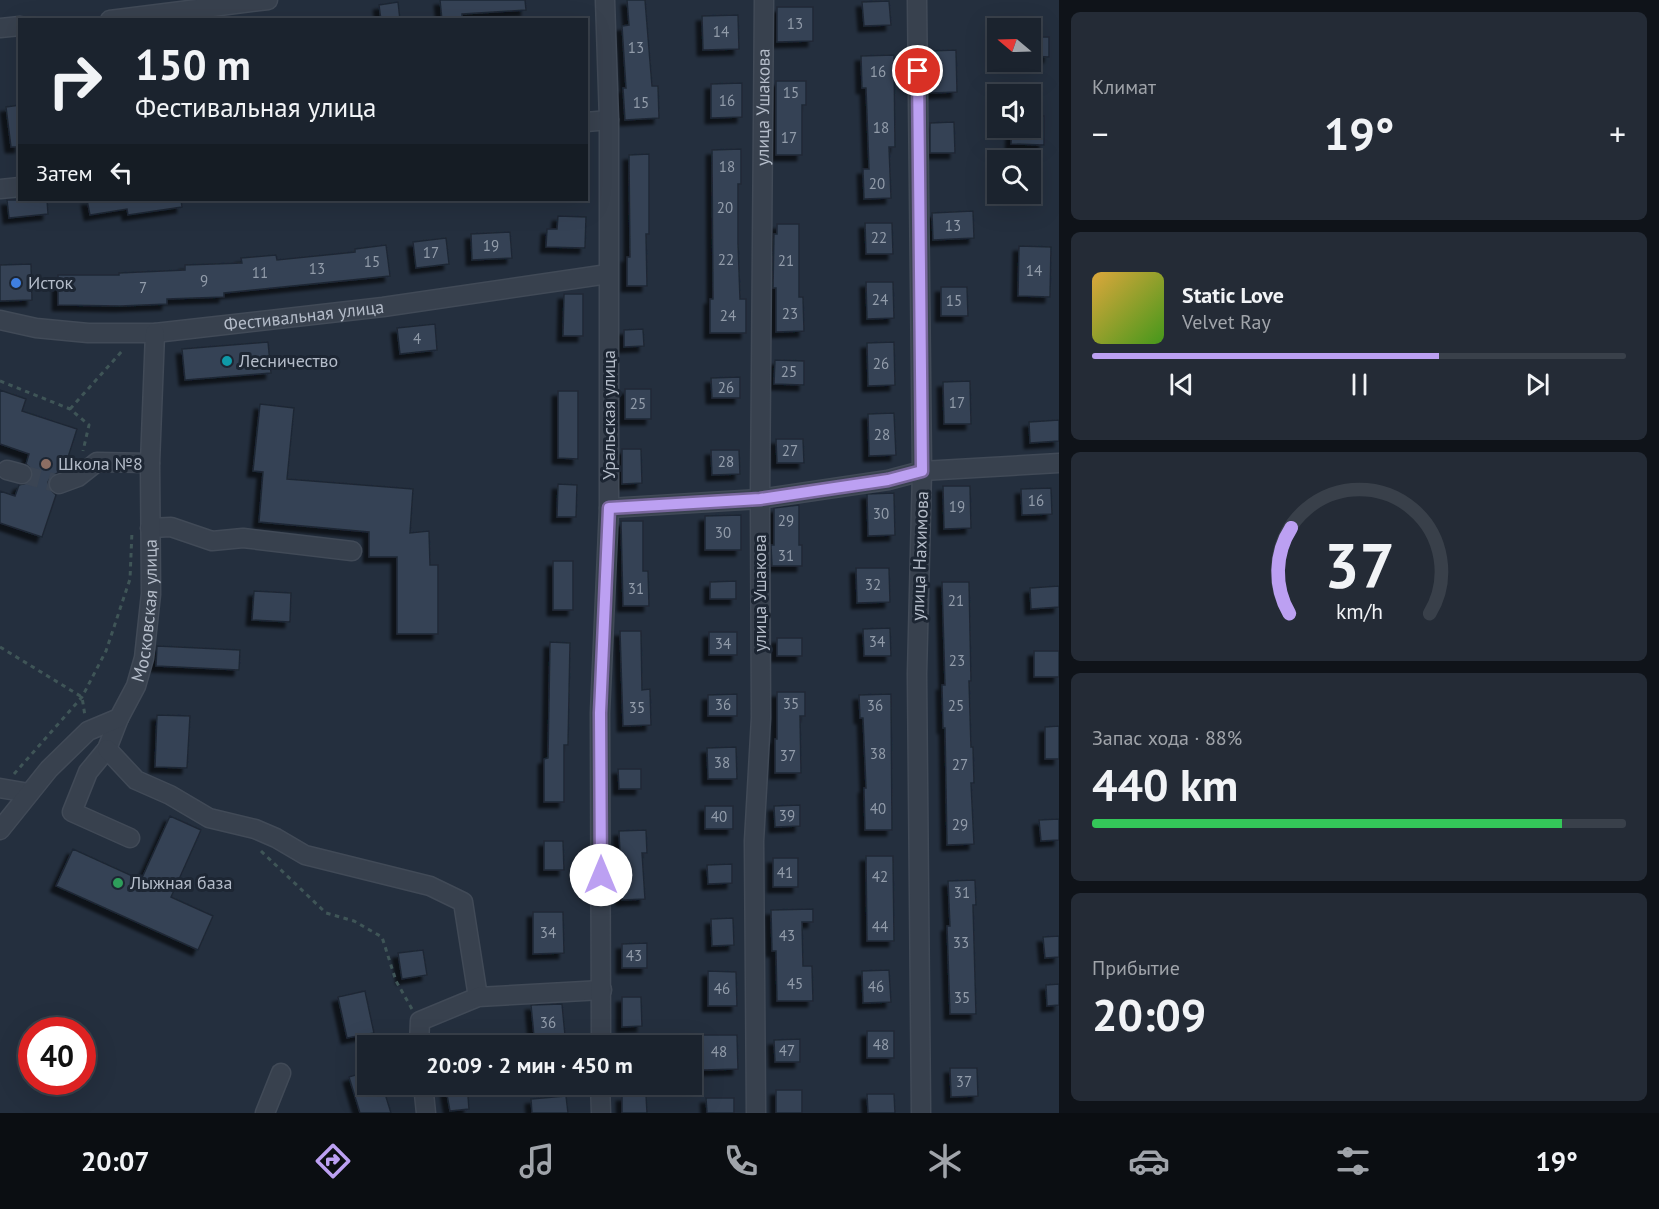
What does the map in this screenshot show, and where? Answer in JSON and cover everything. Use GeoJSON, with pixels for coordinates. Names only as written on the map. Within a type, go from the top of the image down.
{"type":"FeatureCollection","features":[{"type":"Feature","properties":{"kind":"street"},"geometry":{"type":"LineString","coordinates":[[126,18],[268,0]]}},
{"type":"Feature","properties":{"kind":"street","name":"Уральская улица"},"geometry":{"type":"LineString","coordinates":[[601,1035],[600,713],[609,508],[609,120],[605,0]]}},
{"type":"Feature","properties":{"kind":"street","name":"улица Ушакова"},"geometry":{"type":"LineString","coordinates":[[756,1113],[754,841],[761,718],[760,499],[764,0]]}},
{"type":"Feature","properties":{"kind":"street","name":"улица Нахимова"},"geometry":{"type":"LineString","coordinates":[[917,0],[922,471],[917,674],[921,1113]]}},
{"type":"Feature","properties":{"kind":"street"},"geometry":{"type":"LineString","coordinates":[[0,28],[18,26]]}},
{"type":"Feature","properties":{"kind":"street"},"geometry":{"type":"LineString","coordinates":[[588,122],[609,120]]}},
{"type":"Feature","properties":{"kind":"street"},"geometry":{"type":"LineString","coordinates":[[0,189],[18,187]]}},
{"type":"Feature","properties":{"kind":"street","name":"Фестивальная улица"},"geometry":{"type":"LineString","coordinates":[[0,320],[36,328],[88,333],[155,333],[383,307],[608,274]]}},
{"type":"Feature","properties":{"kind":"street","name":"Московская улица"},"geometry":{"type":"LineString","coordinates":[[130,838],[72,812],[88,772],[108,748],[119,718],[136,686],[144,658],[151,594],[150,463],[155,333]]}},
{"type":"Feature","properties":{"kind":"street"},"geometry":{"type":"LineString","coordinates":[[59,484],[78,477],[97,462],[150,463]]}},
{"type":"Feature","properties":{"kind":"street"},"geometry":{"type":"LineString","coordinates":[[609,508],[760,499],[888,480],[922,471],[1059,463]]}},
{"type":"Feature","properties":{"kind":"street"},"geometry":{"type":"LineString","coordinates":[[150,528],[171,526],[212,541],[243,538],[352,551]]}},
{"type":"Feature","properties":{"kind":"street"},"geometry":{"type":"LineString","coordinates":[[0,830],[49,768],[88,731],[119,718]]}},
{"type":"Feature","properties":{"kind":"street"},"geometry":{"type":"LineString","coordinates":[[108,748],[136,780],[170,795],[209,818],[255,829],[305,855],[430,886],[464,902],[478,997]]}},
{"type":"Feature","properties":{"kind":"street"},"geometry":{"type":"LineString","coordinates":[[1,788],[29,793]]}},
{"type":"Feature","properties":{"kind":"street"},"geometry":{"type":"LineString","coordinates":[[419,1035],[420,1021],[478,997],[602,990]]}},
{"type":"Feature","properties":{"kind":"street"},"geometry":{"type":"LineString","coordinates":[[266,1113],[281,1073]]}},
{"type":"Feature","properties":{"kind":"street"},"geometry":{"type":"LineString","coordinates":[[424,1095],[426,1113]]}},
{"type":"Feature","properties":{"kind":"street"},"geometry":{"type":"LineString","coordinates":[[600,1095],[601,1113]]}},
{"type":"Feature","properties":{"kind":"path"},"geometry":{"type":"LineString","coordinates":[[116,345],[127,345]]}},
{"type":"Feature","properties":{"kind":"path"},"geometry":{"type":"LineString","coordinates":[[70,409],[114,360]]}},
{"type":"Feature","properties":{"kind":"path"},"geometry":{"type":"LineString","coordinates":[[0,381],[70,409],[89,425],[78,477]]}},
{"type":"Feature","properties":{"kind":"path"},"geometry":{"type":"LineString","coordinates":[[1,788],[82,697],[106,651],[130,579],[133,521]]}},
{"type":"Feature","properties":{"kind":"path"},"geometry":{"type":"LineString","coordinates":[[0,647],[82,697],[88,731]]}},
{"type":"Feature","properties":{"kind":"path"},"geometry":{"type":"LineString","coordinates":[[259,849],[326,913],[354,921],[382,937],[396,981],[420,1021]]}},
{"type":"Feature","properties":{"kind":"building"},"geometry":{"type":"Polygon","coordinates":[[[440,0],[525,0],[526,10],[462,14],[462,18],[442,18],[440,0]]]}},
{"type":"Feature","properties":{"kind":"building"},"geometry":{"type":"Polygon","coordinates":[[[627,0],[645,0],[652,86],[658,86],[659,118],[625,120],[623,88],[626,88],[622,26],[629,25],[627,0]]]}},
{"type":"Feature","properties":{"kind":"building"},"geometry":{"type":"Polygon","coordinates":[[[889,1],[891,25],[864,26],[862,2],[889,1]]]}},
{"type":"Feature","properties":{"kind":"building"},"geometry":{"type":"Polygon","coordinates":[[[398,2],[400,18],[381,18],[379,5],[398,2]]]}},
{"type":"Feature","properties":{"kind":"building"},"geometry":{"type":"Polygon","coordinates":[[[777,7],[813,7],[813,41],[777,42],[777,7]]]}},
{"type":"Feature","properties":{"kind":"building"},"geometry":{"type":"Polygon","coordinates":[[[738,15],[739,49],[703,50],[702,16],[738,15]]]}},
{"type":"Feature","properties":{"kind":"building"},"geometry":{"type":"Polygon","coordinates":[[[1041,37],[1049,37],[1049,57],[1041,57],[1041,37]]]}},
{"type":"Feature","properties":{"kind":"building"},"geometry":{"type":"Polygon","coordinates":[[[956,50],[957,92],[930,93],[929,51],[956,50]]]}},
{"type":"Feature","properties":{"kind":"building"},"geometry":{"type":"Polygon","coordinates":[[[894,55],[895,147],[889,147],[891,198],[864,199],[863,169],[869,169],[866,88],[862,88],[861,56],[894,55]]]}},
{"type":"Feature","properties":{"kind":"building"},"geometry":{"type":"Polygon","coordinates":[[[776,81],[806,81],[806,105],[802,105],[802,155],[776,155],[776,81]]]}},
{"type":"Feature","properties":{"kind":"building"},"geometry":{"type":"Polygon","coordinates":[[[742,83],[742,117],[711,118],[711,84],[742,83]]]}},
{"type":"Feature","properties":{"kind":"building"},"geometry":{"type":"Polygon","coordinates":[[[18,105],[18,147],[11,147],[6,107],[18,105]]]}},
{"type":"Feature","properties":{"kind":"building"},"geometry":{"type":"Polygon","coordinates":[[[1041,116],[1044,116],[1044,145],[1011,144],[1011,138],[1041,138],[1041,116]]]}},
{"type":"Feature","properties":{"kind":"building"},"geometry":{"type":"Polygon","coordinates":[[[954,122],[955,153],[930,153],[930,123],[954,122]]]}},
{"type":"Feature","properties":{"kind":"building"},"geometry":{"type":"Polygon","coordinates":[[[741,149],[741,184],[738,184],[738,243],[740,299],[746,299],[746,333],[710,333],[710,299],[713,299],[712,150],[741,149]]]}},
{"type":"Feature","properties":{"kind":"building"},"geometry":{"type":"Polygon","coordinates":[[[649,154],[647,286],[627,286],[627,257],[630,257],[629,155],[649,154]]]}},
{"type":"Feature","properties":{"kind":"building"},"geometry":{"type":"Polygon","coordinates":[[[7,200],[47,201],[48,214],[9,218],[7,200]]]}},
{"type":"Feature","properties":{"kind":"building"},"geometry":{"type":"Polygon","coordinates":[[[87,201],[181,201],[182,207],[128,215],[127,209],[90,215],[87,201]]]}},
{"type":"Feature","properties":{"kind":"building"},"geometry":{"type":"Polygon","coordinates":[[[973,211],[974,238],[933,240],[932,213],[973,211]]]}},
{"type":"Feature","properties":{"kind":"building"},"geometry":{"type":"Polygon","coordinates":[[[558,216],[586,217],[585,248],[546,247],[547,229],[557,229],[558,216]]]}},
{"type":"Feature","properties":{"kind":"building"},"geometry":{"type":"Polygon","coordinates":[[[865,223],[892,223],[893,254],[866,254],[865,223]]]}},
{"type":"Feature","properties":{"kind":"building"},"geometry":{"type":"Polygon","coordinates":[[[777,224],[799,224],[799,297],[803,297],[804,331],[776,332],[776,288],[773,288],[774,234],[777,234],[777,224]]]}},
{"type":"Feature","properties":{"kind":"building"},"geometry":{"type":"Polygon","coordinates":[[[510,232],[512,258],[472,260],[471,234],[510,232]]]}},
{"type":"Feature","properties":{"kind":"building"},"geometry":{"type":"Polygon","coordinates":[[[446,238],[449,264],[416,268],[413,242],[446,238]]]}},
{"type":"Feature","properties":{"kind":"building"},"geometry":{"type":"Polygon","coordinates":[[[386,245],[390,276],[224,293],[224,297],[167,299],[167,304],[58,305],[58,275],[119,275],[119,273],[185,270],[185,265],[242,263],[241,258],[276,255],[277,260],[355,252],[355,249],[386,245]]]}},
{"type":"Feature","properties":{"kind":"building"},"geometry":{"type":"Polygon","coordinates":[[[1019,246],[1051,247],[1050,297],[1018,296],[1019,246]]]}},
{"type":"Feature","properties":{"kind":"building","name":"Исток"},"geometry":{"type":"Polygon","coordinates":[[[31,264],[32,300],[0,301],[0,265],[31,264]]]}},
{"type":"Feature","properties":{"kind":"building"},"geometry":{"type":"Polygon","coordinates":[[[866,282],[893,282],[894,318],[867,319],[866,282]]]}},
{"type":"Feature","properties":{"kind":"building"},"geometry":{"type":"Polygon","coordinates":[[[941,287],[967,287],[968,316],[941,316],[941,287]]]}},
{"type":"Feature","properties":{"kind":"building"},"geometry":{"type":"Polygon","coordinates":[[[564,294],[583,294],[583,336],[563,336],[564,294]]]}},
{"type":"Feature","properties":{"kind":"building"},"geometry":{"type":"Polygon","coordinates":[[[435,324],[437,350],[400,354],[397,328],[435,324]]]}},
{"type":"Feature","properties":{"kind":"building"},"geometry":{"type":"Polygon","coordinates":[[[643,329],[644,346],[624,347],[624,330],[643,329]]]}},
{"type":"Feature","properties":{"kind":"building","name":"Лесничество"},"geometry":{"type":"Polygon","coordinates":[[[268,342],[271,373],[185,380],[182,349],[268,342]]]}},
{"type":"Feature","properties":{"kind":"building"},"geometry":{"type":"Polygon","coordinates":[[[894,342],[895,385],[868,386],[867,343],[894,342]]]}},
{"type":"Feature","properties":{"kind":"building"},"geometry":{"type":"Polygon","coordinates":[[[775,360],[804,361],[804,385],[774,384],[775,360]]]}},
{"type":"Feature","properties":{"kind":"building"},"geometry":{"type":"Polygon","coordinates":[[[740,377],[740,398],[712,398],[711,378],[740,377]]]}},
{"type":"Feature","properties":{"kind":"building"},"geometry":{"type":"Polygon","coordinates":[[[970,381],[971,424],[944,424],[943,382],[970,381]]]}},
{"type":"Feature","properties":{"kind":"building"},"geometry":{"type":"Polygon","coordinates":[[[625,389],[651,389],[651,419],[625,419],[625,389]]]}},
{"type":"Feature","properties":{"kind":"building","name":"Школа №8"},"geometry":{"type":"Polygon","coordinates":[[[0,390],[26,399],[22,411],[77,429],[64,470],[51,476],[48,482],[49,488],[56,495],[42,537],[0,523],[0,491],[15,496],[19,485],[30,482],[33,471],[26,464],[29,454],[0,444],[0,390]]]}},
{"type":"Feature","properties":{"kind":"building"},"geometry":{"type":"Polygon","coordinates":[[[558,391],[578,391],[578,459],[558,458],[558,391]]]}},
{"type":"Feature","properties":{"kind":"building"},"geometry":{"type":"Polygon","coordinates":[[[260,404],[294,408],[287,479],[413,489],[410,533],[429,531],[430,565],[438,565],[438,634],[397,634],[397,557],[369,557],[369,532],[259,522],[263,472],[253,471],[260,404]]]}},
{"type":"Feature","properties":{"kind":"building"},"geometry":{"type":"Polygon","coordinates":[[[894,413],[896,455],[869,456],[868,414],[894,413]]]}},
{"type":"Feature","properties":{"kind":"building"},"geometry":{"type":"Polygon","coordinates":[[[1059,420],[1059,441],[1030,443],[1029,422],[1059,420]]]}},
{"type":"Feature","properties":{"kind":"building"},"geometry":{"type":"Polygon","coordinates":[[[776,439],[803,439],[804,463],[777,463],[776,439]]]}},
{"type":"Feature","properties":{"kind":"building"},"geometry":{"type":"Polygon","coordinates":[[[622,449],[641,449],[642,483],[622,484],[622,449]]]}},
{"type":"Feature","properties":{"kind":"building"},"geometry":{"type":"Polygon","coordinates":[[[711,450],[739,450],[740,474],[712,475],[711,450]]]}},
{"type":"Feature","properties":{"kind":"building"},"geometry":{"type":"Polygon","coordinates":[[[558,484],[577,485],[576,517],[557,517],[558,484]]]}},
{"type":"Feature","properties":{"kind":"building"},"geometry":{"type":"Polygon","coordinates":[[[943,486],[970,486],[971,528],[944,529],[943,486]]]}},
{"type":"Feature","properties":{"kind":"building"},"geometry":{"type":"Polygon","coordinates":[[[1051,488],[1052,514],[1022,515],[1021,489],[1051,488]]]}},
{"type":"Feature","properties":{"kind":"building"},"geometry":{"type":"Polygon","coordinates":[[[894,493],[895,535],[868,536],[867,494],[894,493]]]}},
{"type":"Feature","properties":{"kind":"building"},"geometry":{"type":"Polygon","coordinates":[[[799,505],[799,545],[802,545],[802,566],[772,566],[774,508],[799,505]]]}},
{"type":"Feature","properties":{"kind":"building"},"geometry":{"type":"Polygon","coordinates":[[[741,515],[741,550],[705,550],[705,516],[741,515]]]}},
{"type":"Feature","properties":{"kind":"building"},"geometry":{"type":"Polygon","coordinates":[[[621,521],[643,521],[643,571],[648,571],[649,606],[623,606],[621,521]]]}},
{"type":"Feature","properties":{"kind":"building"},"geometry":{"type":"Polygon","coordinates":[[[553,561],[573,561],[573,610],[553,610],[553,561]]]}},
{"type":"Feature","properties":{"kind":"building"},"geometry":{"type":"Polygon","coordinates":[[[856,568],[889,568],[890,602],[857,603],[856,568]]]}},
{"type":"Feature","properties":{"kind":"building"},"geometry":{"type":"Polygon","coordinates":[[[736,581],[736,599],[710,599],[710,582],[736,581]]]}},
{"type":"Feature","properties":{"kind":"building"},"geometry":{"type":"Polygon","coordinates":[[[942,582],[969,582],[971,681],[969,681],[971,747],[973,747],[974,783],[971,783],[974,844],[947,845],[942,685],[945,685],[942,582]]]}},
{"type":"Feature","properties":{"kind":"building"},"geometry":{"type":"Polygon","coordinates":[[[1059,586],[1059,607],[1031,609],[1030,588],[1059,586]]]}},
{"type":"Feature","properties":{"kind":"building"},"geometry":{"type":"Polygon","coordinates":[[[254,591],[291,593],[290,622],[252,620],[254,591]]]}},
{"type":"Feature","properties":{"kind":"building"},"geometry":{"type":"Polygon","coordinates":[[[890,628],[891,656],[864,656],[863,629],[890,628]]]}},
{"type":"Feature","properties":{"kind":"building"},"geometry":{"type":"Polygon","coordinates":[[[620,631],[641,631],[642,690],[650,689],[651,725],[623,726],[620,631]]]}},
{"type":"Feature","properties":{"kind":"building"},"geometry":{"type":"Polygon","coordinates":[[[709,632],[737,632],[737,655],[709,655],[709,632]]]}},
{"type":"Feature","properties":{"kind":"building"},"geometry":{"type":"Polygon","coordinates":[[[777,638],[802,638],[802,656],[777,656],[777,638]]]}},
{"type":"Feature","properties":{"kind":"building"},"geometry":{"type":"Polygon","coordinates":[[[550,642],[570,643],[568,745],[564,745],[564,802],[544,802],[544,759],[548,758],[550,642]]]}},
{"type":"Feature","properties":{"kind":"building"},"geometry":{"type":"Polygon","coordinates":[[[157,646],[240,650],[239,670],[156,666],[157,646]]]}},
{"type":"Feature","properties":{"kind":"building"},"geometry":{"type":"Polygon","coordinates":[[[1034,651],[1059,651],[1059,677],[1034,677],[1034,651]]]}},
{"type":"Feature","properties":{"kind":"building"},"geometry":{"type":"Polygon","coordinates":[[[777,692],[805,692],[805,716],[800,716],[801,773],[775,773],[777,692]]]}},
{"type":"Feature","properties":{"kind":"building"},"geometry":{"type":"Polygon","coordinates":[[[737,694],[737,716],[708,716],[708,695],[737,694]]]}},
{"type":"Feature","properties":{"kind":"building"},"geometry":{"type":"Polygon","coordinates":[[[891,694],[892,830],[865,830],[863,718],[860,718],[859,695],[891,694]]]}},
{"type":"Feature","properties":{"kind":"building"},"geometry":{"type":"Polygon","coordinates":[[[157,715],[190,716],[187,768],[155,767],[157,715]]]}},
{"type":"Feature","properties":{"kind":"building"},"geometry":{"type":"Polygon","coordinates":[[[1059,726],[1059,759],[1045,759],[1045,727],[1059,726]]]}},
{"type":"Feature","properties":{"kind":"building"},"geometry":{"type":"Polygon","coordinates":[[[736,747],[737,779],[708,779],[707,748],[736,747]]]}},
{"type":"Feature","properties":{"kind":"building"},"geometry":{"type":"Polygon","coordinates":[[[618,769],[641,769],[641,789],[619,789],[618,769]]]}},
{"type":"Feature","properties":{"kind":"building"},"geometry":{"type":"Polygon","coordinates":[[[800,805],[800,826],[775,827],[774,806],[800,805]]]}},
{"type":"Feature","properties":{"kind":"building"},"geometry":{"type":"Polygon","coordinates":[[[705,806],[733,806],[733,829],[705,829],[705,806]]]}},
{"type":"Feature","properties":{"kind":"building","name":"Лыжная база"},"geometry":{"type":"Polygon","coordinates":[[[170,816],[201,830],[171,897],[213,916],[198,950],[56,886],[73,849],[141,880],[170,816]]]}},
{"type":"Feature","properties":{"kind":"building"},"geometry":{"type":"Polygon","coordinates":[[[1059,819],[1059,840],[1041,841],[1039,820],[1059,819]]]}},
{"type":"Feature","properties":{"kind":"building"},"geometry":{"type":"Polygon","coordinates":[[[646,830],[647,853],[642,853],[645,899],[622,900],[619,831],[646,830]]]}},
{"type":"Feature","properties":{"kind":"building"},"geometry":{"type":"Polygon","coordinates":[[[544,841],[563,841],[564,870],[544,870],[544,841]]]}},
{"type":"Feature","properties":{"kind":"building"},"geometry":{"type":"Polygon","coordinates":[[[866,856],[893,856],[894,941],[867,941],[866,856]]]}},
{"type":"Feature","properties":{"kind":"building"},"geometry":{"type":"Polygon","coordinates":[[[773,858],[798,858],[798,887],[773,887],[773,858]]]}},
{"type":"Feature","properties":{"kind":"building"},"geometry":{"type":"Polygon","coordinates":[[[732,864],[732,883],[708,884],[707,865],[732,864]]]}},
{"type":"Feature","properties":{"kind":"building"},"geometry":{"type":"Polygon","coordinates":[[[975,880],[976,905],[973,905],[976,1014],[950,1014],[948,881],[975,880]]]}},
{"type":"Feature","properties":{"kind":"building"},"geometry":{"type":"Polygon","coordinates":[[[813,909],[813,922],[802,922],[803,966],[812,966],[813,1001],[777,1001],[776,951],[772,951],[771,910],[813,909]]]}},
{"type":"Feature","properties":{"kind":"building"},"geometry":{"type":"Polygon","coordinates":[[[533,912],[563,912],[564,953],[533,954],[533,912]]]}},
{"type":"Feature","properties":{"kind":"building"},"geometry":{"type":"Polygon","coordinates":[[[733,918],[734,945],[712,946],[711,919],[733,918]]]}},
{"type":"Feature","properties":{"kind":"building"},"geometry":{"type":"Polygon","coordinates":[[[1059,936],[1059,957],[1045,958],[1043,937],[1059,936]]]}},
{"type":"Feature","properties":{"kind":"building"},"geometry":{"type":"Polygon","coordinates":[[[647,943],[647,968],[622,968],[622,944],[647,943]]]}},
{"type":"Feature","properties":{"kind":"building"},"geometry":{"type":"Polygon","coordinates":[[[423,950],[427,975],[402,979],[398,953],[423,950]]]}},
{"type":"Feature","properties":{"kind":"building"},"geometry":{"type":"Polygon","coordinates":[[[889,970],[891,1002],[863,1003],[862,971],[889,970]]]}},
{"type":"Feature","properties":{"kind":"building"},"geometry":{"type":"Polygon","coordinates":[[[708,971],[736,972],[737,1006],[708,1006],[708,971]]]}},
{"type":"Feature","properties":{"kind":"building"},"geometry":{"type":"Polygon","coordinates":[[[1059,984],[1059,1005],[1047,1006],[1046,985],[1059,984]]]}},
{"type":"Feature","properties":{"kind":"building"},"geometry":{"type":"Polygon","coordinates":[[[365,991],[374,1033],[347,1038],[338,997],[365,991]]]}},
{"type":"Feature","properties":{"kind":"building"},"geometry":{"type":"Polygon","coordinates":[[[622,997],[641,997],[642,1026],[622,1027],[622,997]]]}},
{"type":"Feature","properties":{"kind":"building"},"geometry":{"type":"Polygon","coordinates":[[[562,1004],[565,1035],[534,1035],[531,1005],[562,1004]]]}},
{"type":"Feature","properties":{"kind":"building"},"geometry":{"type":"Polygon","coordinates":[[[867,1031],[894,1031],[894,1058],[867,1058],[867,1031]]]}},
{"type":"Feature","properties":{"kind":"building"},"geometry":{"type":"Polygon","coordinates":[[[702,1035],[737,1035],[738,1069],[702,1070],[702,1035]]]}},
{"type":"Feature","properties":{"kind":"building"},"geometry":{"type":"Polygon","coordinates":[[[800,1039],[800,1062],[775,1062],[774,1040],[800,1039]]]}},
{"type":"Feature","properties":{"kind":"building"},"geometry":{"type":"Polygon","coordinates":[[[950,1068],[977,1068],[978,1096],[951,1097],[950,1068]]]}},
{"type":"Feature","properties":{"kind":"building"},"geometry":{"type":"Polygon","coordinates":[[[357,1074],[357,1095],[385,1095],[391,1113],[360,1113],[349,1077],[357,1074]]]}},
{"type":"Feature","properties":{"kind":"building"},"geometry":{"type":"Polygon","coordinates":[[[776,1090],[802,1090],[802,1113],[776,1113],[776,1090]]]}},
{"type":"Feature","properties":{"kind":"building"},"geometry":{"type":"Polygon","coordinates":[[[867,1094],[894,1094],[895,1113],[868,1113],[867,1094]]]}},
{"type":"Feature","properties":{"kind":"building"},"geometry":{"type":"Polygon","coordinates":[[[447,1095],[468,1095],[469,1109],[450,1111],[447,1095]]]}},
{"type":"Feature","properties":{"kind":"building"},"geometry":{"type":"Polygon","coordinates":[[[646,1095],[647,1113],[622,1113],[622,1096],[646,1095]]]}},
{"type":"Feature","properties":{"kind":"building"},"geometry":{"type":"Polygon","coordinates":[[[566,1096],[568,1113],[532,1113],[531,1099],[566,1096]]]}},
{"type":"Feature","properties":{"kind":"building"},"geometry":{"type":"Polygon","coordinates":[[[706,1098],[734,1098],[734,1113],[707,1113],[706,1098]]]}},
{"type":"Feature","properties":{"kind":"tunnel"},"geometry":{"type":"LineString","coordinates":[[22,474],[59,484]]}},
{"type":"Feature","properties":{"kind":"place","name":"Исток"},"geometry":{"type":"Point","coordinates":[16,283]}},
{"type":"Feature","properties":{"kind":"place","name":"Лесничество"},"geometry":{"type":"Point","coordinates":[227,361]}},
{"type":"Feature","properties":{"kind":"place","name":"Школа №8"},"geometry":{"type":"Point","coordinates":[46,464]}},
{"type":"Feature","properties":{"kind":"place","name":"Лыжная база"},"geometry":{"type":"Point","coordinates":[118,883]}},
{"type":"Feature","properties":{"kind":"route"},"geometry":{"type":"LineString","coordinates":[[601,875],[600,713],[609,508],[760,499],[888,480],[922,471],[918,71]]}}]}
